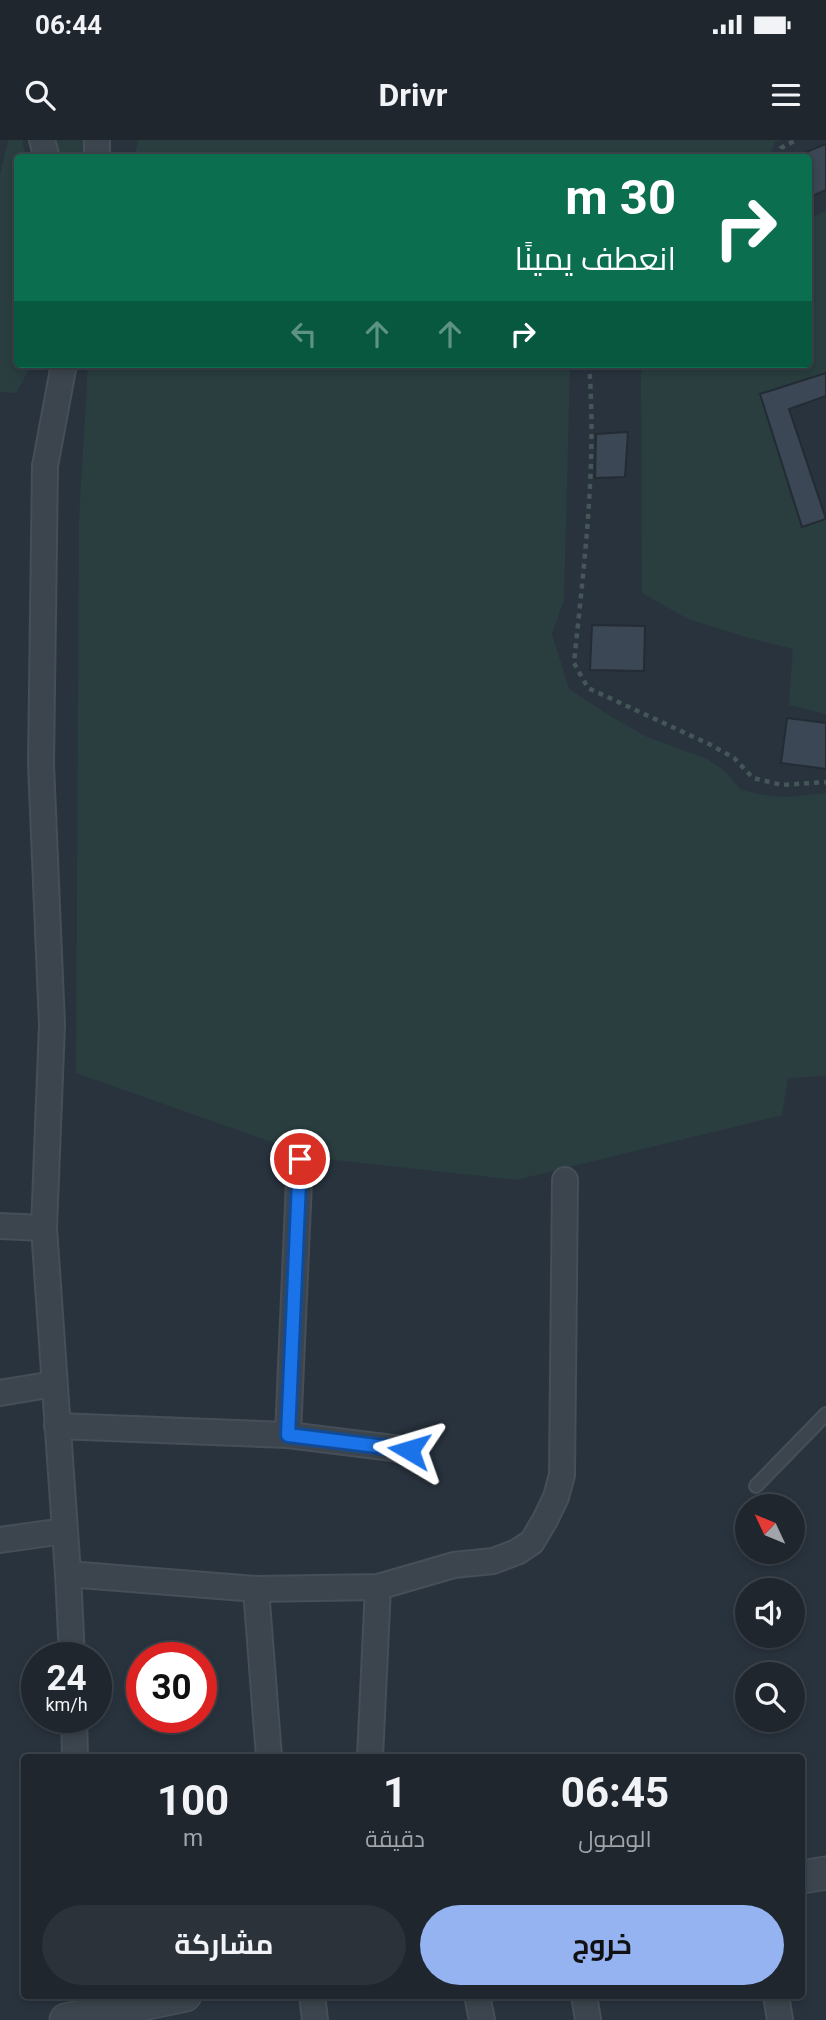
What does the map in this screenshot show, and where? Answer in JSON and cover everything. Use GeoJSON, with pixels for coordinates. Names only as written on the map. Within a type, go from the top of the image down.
{"type":"FeatureCollection","features":[{"type":"Feature","properties":{"kind":"street"},"geometry":{"type":"LineString","coordinates":[[62,368],[45,466],[41,764],[52,1025],[44,1227],[71,1642]]}},
{"type":"Feature","properties":{"kind":"street"},"geometry":{"type":"LineString","coordinates":[[288,1435],[300,1159]]}},
{"type":"Feature","properties":{"kind":"street"},"geometry":{"type":"LineString","coordinates":[[68,1574],[256,1589],[378,1587],[454,1565],[493,1561],[517,1552],[532,1542],[556,1497],[562,1475],[565,1180]]}},
{"type":"Feature","properties":{"kind":"street"},"geometry":{"type":"LineString","coordinates":[[0,1226],[44,1227]]}},
{"type":"Feature","properties":{"kind":"street"},"geometry":{"type":"LineString","coordinates":[[0,1393],[54,1384]]}},
{"type":"Feature","properties":{"kind":"street"},"geometry":{"type":"LineString","coordinates":[[57,1426],[288,1435],[409,1450]]}},
{"type":"Feature","properties":{"kind":"street"},"geometry":{"type":"LineString","coordinates":[[0,1540],[64,1531]]}},
{"type":"Feature","properties":{"kind":"street"},"geometry":{"type":"LineString","coordinates":[[370,1754],[378,1587]]}},
{"type":"Feature","properties":{"kind":"street"},"geometry":{"type":"LineString","coordinates":[[256,1589],[269,1754]]}},
{"type":"Feature","properties":{"kind":"street"},"geometry":{"type":"LineString","coordinates":[[74,1733],[75,1754]]}},
{"type":"Feature","properties":{"kind":"street"},"geometry":{"type":"LineString","coordinates":[[805,1876],[826,1873]]}},
{"type":"Feature","properties":{"kind":"street"},"geometry":{"type":"LineString","coordinates":[[78,2010],[156,1999]]}},
{"type":"Feature","properties":{"kind":"street"},"geometry":{"type":"LineString","coordinates":[[312,1999],[315,2020]]}},
{"type":"Feature","properties":{"kind":"street"},"geometry":{"type":"LineString","coordinates":[[478,1999],[482,2020]]}},
{"type":"Feature","properties":{"kind":"street"},"geometry":{"type":"LineString","coordinates":[[584,1999],[587,2020]]}},
{"type":"Feature","properties":{"kind":"street"},"geometry":{"type":"LineString","coordinates":[[777,1999],[780,2020]]}},
{"type":"Feature","properties":{"kind":"lane"},"geometry":{"type":"LineString","coordinates":[[756,1486],[826,1414]]}},
{"type":"Feature","properties":{"kind":"path"},"geometry":{"type":"LineString","coordinates":[[779,154],[781,148],[796,140]]}},
{"type":"Feature","properties":{"kind":"path"},"geometry":{"type":"LineString","coordinates":[[589,368],[593,410],[590,494],[574,663],[580,676],[588,688],[734,758],[753,778],[782,785],[826,782]]}},
{"type":"Feature","properties":{"kind":"green space"},"geometry":{"type":"Polygon","coordinates":[[[8,140],[22,140],[25,154],[14,154],[14,368],[30,368],[16,393],[0,392],[0,175],[8,140]]]}},
{"type":"Feature","properties":{"kind":"green space"},"geometry":{"type":"Polygon","coordinates":[[[51,140],[84,140],[82,154],[53,154],[51,140]]]}},
{"type":"Feature","properties":{"kind":"green space"},"geometry":{"type":"Polygon","coordinates":[[[138,140],[780,140],[775,142],[770,154],[136,154],[138,140]]]}},
{"type":"Feature","properties":{"kind":"green space"},"geometry":{"type":"Polygon","coordinates":[[[826,211],[826,373],[760,394],[801,527],[826,519],[826,714],[789,705],[793,649],[688,619],[642,593],[641,368],[812,368],[812,217],[826,211]]]}},
{"type":"Feature","properties":{"kind":"green space"},"geometry":{"type":"Polygon","coordinates":[[[88,368],[570,368],[564,600],[552,634],[569,689],[647,737],[707,759],[725,771],[741,790],[788,797],[826,793],[826,1076],[788,1078],[782,1115],[516,1180],[317,1158],[76,1073],[79,520],[88,368]]]}},
{"type":"Feature","properties":{"kind":"building"},"geometry":{"type":"Polygon","coordinates":[[[826,144],[826,190],[812,196],[812,154],[802,154],[826,144]]]}},
{"type":"Feature","properties":{"kind":"building"},"geometry":{"type":"Polygon","coordinates":[[[826,373],[826,396],[789,409],[826,519],[802,527],[760,394],[826,373]]]}},
{"type":"Feature","properties":{"kind":"building"},"geometry":{"type":"Polygon","coordinates":[[[628,432],[625,477],[595,478],[596,434],[628,432]]]}},
{"type":"Feature","properties":{"kind":"building"},"geometry":{"type":"Polygon","coordinates":[[[592,625],[645,626],[644,671],[590,670],[592,625]]]}},
{"type":"Feature","properties":{"kind":"building"},"geometry":{"type":"Polygon","coordinates":[[[787,718],[826,723],[826,769],[781,763],[787,718]]]}},
{"type":"Feature","properties":{"kind":"route"},"geometry":{"type":"LineString","coordinates":[[300,1159],[288,1435],[409,1450]]}}]}
